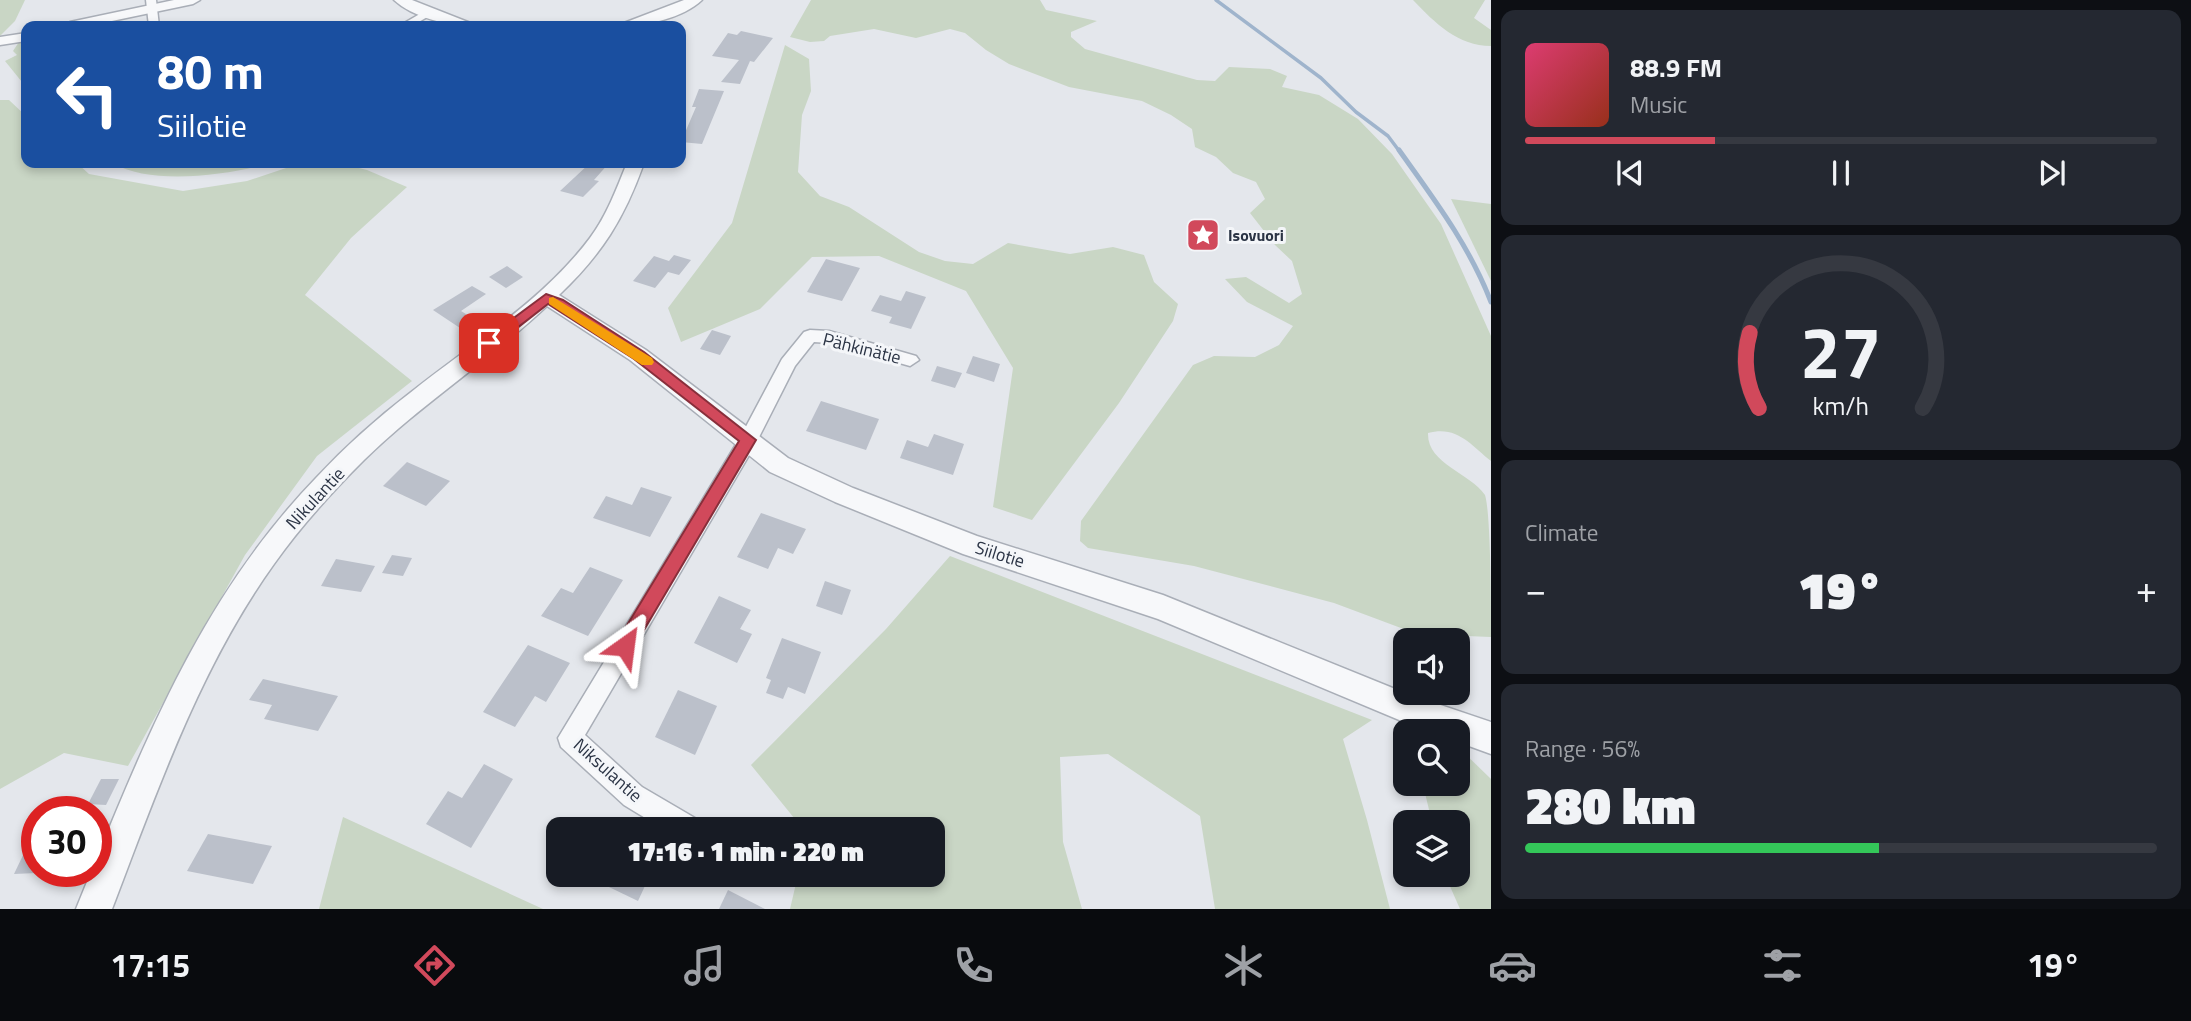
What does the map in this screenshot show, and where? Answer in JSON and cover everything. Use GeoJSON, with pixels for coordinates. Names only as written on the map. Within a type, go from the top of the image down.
{"type":"FeatureCollection","features":[{"type":"Feature","properties":{"kind":"street"},"geometry":{"type":"LineString","coordinates":[[88,21],[151,4],[193,0]]}},
{"type":"Feature","properties":{"kind":"street"},"geometry":{"type":"LineString","coordinates":[[401,0],[455,21]]}},
{"type":"Feature","properties":{"kind":"street"},"geometry":{"type":"LineString","coordinates":[[640,21],[670,12],[695,0]]}},
{"type":"Feature","properties":{"kind":"street"},"geometry":{"type":"LineString","coordinates":[[414,21],[429,13]]}},
{"type":"Feature","properties":{"kind":"street"},"geometry":{"type":"LineString","coordinates":[[0,41],[21,38]]}},
{"type":"Feature","properties":{"kind":"street","name":"Nikulantie"},"geometry":{"type":"LineString","coordinates":[[94,909],[171,718],[205,649],[267,551],[319,491],[385,425],[546,298],[616,213],[634,168]]}},
{"type":"Feature","properties":{"kind":"street","name":"Siilotie"},"geometry":{"type":"LineString","coordinates":[[546,298],[639,355],[779,465],[844,495],[972,546],[1163,608],[1404,706],[1491,738]]}},
{"type":"Feature","properties":{"kind":"street","name":"Pähkinätie"},"geometry":{"type":"LineString","coordinates":[[748,440],[788,363],[810,336],[843,340],[910,360]]}},
{"type":"Feature","properties":{"kind":"street","name":"Niksulantie"},"geometry":{"type":"LineString","coordinates":[[669,817],[633,796],[570,738],[748,440]]}},
{"type":"Feature","properties":{"kind":"green space"},"geometry":{"type":"Polygon","coordinates":[[[0,0],[25,0],[15,21],[0,36],[0,0]]]}},
{"type":"Feature","properties":{"kind":"green space"},"geometry":{"type":"Polygon","coordinates":[[[811,0],[1040,0],[1046,10],[1097,21],[1071,32],[1071,37],[1085,49],[1197,80],[1215,81],[1229,67],[1270,69],[1287,76],[1282,87],[1319,95],[1358,119],[1392,154],[1441,224],[1491,336],[1491,461],[1455,434],[1438,431],[1428,433],[1434,453],[1485,495],[1490,541],[1491,637],[1470,636],[1470,628],[1401,628],[1334,603],[1194,566],[1088,548],[1080,541],[1081,521],[1193,365],[1214,356],[1255,357],[1279,345],[1293,326],[1247,302],[1225,279],[1246,277],[1289,303],[1302,294],[1292,261],[1275,245],[1250,213],[1265,199],[1256,182],[1233,173],[1216,157],[1195,147],[1192,129],[1171,115],[1142,101],[1069,87],[1009,64],[965,33],[950,29],[916,38],[874,29],[830,36],[824,41],[810,42],[790,37],[811,0]]]}},
{"type":"Feature","properties":{"kind":"green space"},"geometry":{"type":"Polygon","coordinates":[[[1413,0],[1485,0],[1474,18],[1491,30],[1491,46],[1458,38],[1439,25],[1413,0]]]}},
{"type":"Feature","properties":{"kind":"green space"},"geometry":{"type":"Polygon","coordinates":[[[21,42],[21,81],[5,61],[17,55],[13,51],[21,42]]]}},
{"type":"Feature","properties":{"kind":"green space"},"geometry":{"type":"Polygon","coordinates":[[[785,45],[809,59],[811,91],[802,115],[798,172],[820,196],[849,207],[919,252],[945,261],[973,264],[1008,243],[1070,254],[1113,247],[1144,255],[1154,282],[1178,304],[1173,321],[1119,403],[1032,520],[993,507],[1013,368],[966,291],[879,256],[812,257],[760,309],[681,342],[668,308],[732,223],[785,45]]]}},
{"type":"Feature","properties":{"kind":"green space"},"geometry":{"type":"Polygon","coordinates":[[[0,100],[9,100],[21,111],[21,168],[82,168],[89,174],[183,191],[247,181],[286,168],[359,168],[407,187],[351,238],[305,295],[412,381],[317,456],[245,555],[128,766],[64,753],[0,789],[0,100]]]}},
{"type":"Feature","properties":{"kind":"green space"},"geometry":{"type":"Polygon","coordinates":[[[124,168],[248,168],[190,176],[168,176],[124,168]]]}},
{"type":"Feature","properties":{"kind":"green space"},"geometry":{"type":"Polygon","coordinates":[[[1451,199],[1491,204],[1491,281],[1451,199]]]}},
{"type":"Feature","properties":{"kind":"green space"},"geometry":{"type":"Polygon","coordinates":[[[950,556],[1372,720],[1343,739],[1390,909],[1215,909],[1200,816],[1108,754],[1060,757],[1063,842],[1082,909],[790,909],[795,887],[945,887],[945,817],[793,817],[751,765],[886,629],[950,556]]]}},
{"type":"Feature","properties":{"kind":"green space"},"geometry":{"type":"Polygon","coordinates":[[[1470,759],[1491,779],[1491,909],[1460,909],[1450,887],[1470,887],[1470,810],[1429,810],[1426,796],[1470,796],[1470,759]]]}},
{"type":"Feature","properties":{"kind":"green space"},"geometry":{"type":"Polygon","coordinates":[[[343,817],[543,909],[319,909],[343,817]]]}},
{"type":"Feature","properties":{"kind":"building"},"geometry":{"type":"Polygon","coordinates":[[[741,31],[773,38],[754,62],[750,61],[740,84],[721,82],[739,60],[712,56],[728,33],[737,35],[741,31]]]}},
{"type":"Feature","properties":{"kind":"building"},"geometry":{"type":"Polygon","coordinates":[[[699,89],[724,91],[702,144],[686,142],[686,130],[696,107],[692,107],[699,89]]]}},
{"type":"Feature","properties":{"kind":"building"},"geometry":{"type":"Polygon","coordinates":[[[585,168],[605,168],[594,180],[599,181],[583,197],[560,191],[585,168]]]}},
{"type":"Feature","properties":{"kind":"building"},"geometry":{"type":"Polygon","coordinates":[[[674,255],[691,260],[679,275],[668,272],[655,288],[633,281],[654,256],[669,261],[674,255]]]}},
{"type":"Feature","properties":{"kind":"building"},"geometry":{"type":"Polygon","coordinates":[[[826,259],[860,268],[842,301],[807,292],[826,259]]]}},
{"type":"Feature","properties":{"kind":"building"},"geometry":{"type":"Polygon","coordinates":[[[507,266],[523,277],[506,288],[489,277],[507,266]]]}},
{"type":"Feature","properties":{"kind":"building"},"geometry":{"type":"Polygon","coordinates":[[[472,286],[486,294],[461,311],[474,319],[460,328],[433,310],[472,286]]]}},
{"type":"Feature","properties":{"kind":"building"},"geometry":{"type":"Polygon","coordinates":[[[906,291],[926,297],[911,329],[889,323],[892,317],[871,311],[880,295],[901,301],[906,291]]]}},
{"type":"Feature","properties":{"kind":"building"},"geometry":{"type":"Polygon","coordinates":[[[712,330],[731,336],[720,355],[700,349],[712,330]]]}},
{"type":"Feature","properties":{"kind":"building"},"geometry":{"type":"Polygon","coordinates":[[[973,356],[1000,364],[994,382],[966,373],[973,356]]]}},
{"type":"Feature","properties":{"kind":"building"},"geometry":{"type":"Polygon","coordinates":[[[937,366],[962,373],[955,388],[931,381],[937,366]]]}},
{"type":"Feature","properties":{"kind":"building"},"geometry":{"type":"Polygon","coordinates":[[[821,401],[879,419],[866,450],[806,431],[821,401]]]}},
{"type":"Feature","properties":{"kind":"building"},"geometry":{"type":"Polygon","coordinates":[[[934,434],[964,444],[953,475],[900,458],[907,440],[928,447],[934,434]]]}},
{"type":"Feature","properties":{"kind":"building"},"geometry":{"type":"Polygon","coordinates":[[[407,462],[450,481],[426,506],[383,486],[407,462]]]}},
{"type":"Feature","properties":{"kind":"building"},"geometry":{"type":"Polygon","coordinates":[[[641,487],[672,497],[650,537],[593,518],[606,496],[632,505],[641,487]]]}},
{"type":"Feature","properties":{"kind":"building"},"geometry":{"type":"Polygon","coordinates":[[[761,513],[806,529],[793,554],[778,548],[768,569],[737,557],[761,513]]]}},
{"type":"Feature","properties":{"kind":"building"},"geometry":{"type":"Polygon","coordinates":[[[392,555],[412,558],[403,576],[382,573],[392,555]]]}},
{"type":"Feature","properties":{"kind":"building"},"geometry":{"type":"Polygon","coordinates":[[[336,559],[375,566],[361,592],[321,586],[336,559]]]}},
{"type":"Feature","properties":{"kind":"building"},"geometry":{"type":"Polygon","coordinates":[[[590,567],[623,580],[588,636],[541,616],[561,588],[573,593],[590,567]]]}},
{"type":"Feature","properties":{"kind":"building"},"geometry":{"type":"Polygon","coordinates":[[[825,581],[851,590],[842,615],[816,606],[825,581]]]}},
{"type":"Feature","properties":{"kind":"building"},"geometry":{"type":"Polygon","coordinates":[[[719,596],[751,610],[740,629],[752,634],[737,663],[694,643],[719,596]]]}},
{"type":"Feature","properties":{"kind":"building"},"geometry":{"type":"Polygon","coordinates":[[[782,638],[821,652],[805,694],[788,687],[783,699],[766,693],[771,680],[766,678],[782,638]]]}},
{"type":"Feature","properties":{"kind":"building"},"geometry":{"type":"Polygon","coordinates":[[[528,645],[570,663],[546,702],[535,696],[515,727],[483,712],[528,645]]]}},
{"type":"Feature","properties":{"kind":"building"},"geometry":{"type":"Polygon","coordinates":[[[263,679],[338,696],[318,731],[264,719],[272,705],[249,700],[263,679]]]}},
{"type":"Feature","properties":{"kind":"building"},"geometry":{"type":"Polygon","coordinates":[[[678,690],[717,706],[695,755],[655,737],[678,690]]]}},
{"type":"Feature","properties":{"kind":"building"},"geometry":{"type":"Polygon","coordinates":[[[484,764],[513,779],[471,848],[426,824],[448,791],[462,798],[484,764]]]}},
{"type":"Feature","properties":{"kind":"building"},"geometry":{"type":"Polygon","coordinates":[[[101,779],[119,779],[110,796],[92,796],[101,779]]]}},
{"type":"Feature","properties":{"kind":"building"},"geometry":{"type":"Polygon","coordinates":[[[208,834],[272,846],[253,884],[187,871],[208,834]]]}},
{"type":"Feature","properties":{"kind":"building"},"geometry":{"type":"Polygon","coordinates":[[[21,859],[21,874],[14,874],[21,859]]]}},
{"type":"Feature","properties":{"kind":"building"},"geometry":{"type":"Polygon","coordinates":[[[609,887],[644,887],[638,901],[609,887]]]}},
{"type":"Feature","properties":{"kind":"building"},"geometry":{"type":"Polygon","coordinates":[[[728,890],[765,909],[719,909],[728,890]]]}},
{"type":"Feature","properties":{"kind":"waterway"},"geometry":{"type":"LineString","coordinates":[[1216,0],[1321,78],[1356,112],[1388,136],[1400,152]]}},
{"type":"Feature","properties":{"kind":"waterway"},"geometry":{"type":"LineString","coordinates":[[1399,150],[1461,242],[1491,302]]}},
{"type":"Feature","properties":{"kind":"slow traffic"},"geometry":{"type":"LineString","coordinates":[[553,301],[647,362]]}},
{"type":"Feature","properties":{"kind":"place","name":"Isovuori"},"geometry":{"type":"Point","coordinates":[1203,235]}},
{"type":"Feature","properties":{"kind":"route"},"geometry":{"type":"LineString","coordinates":[[489,343],[546,298],[639,355],[748,440],[625,646]]}}]}
